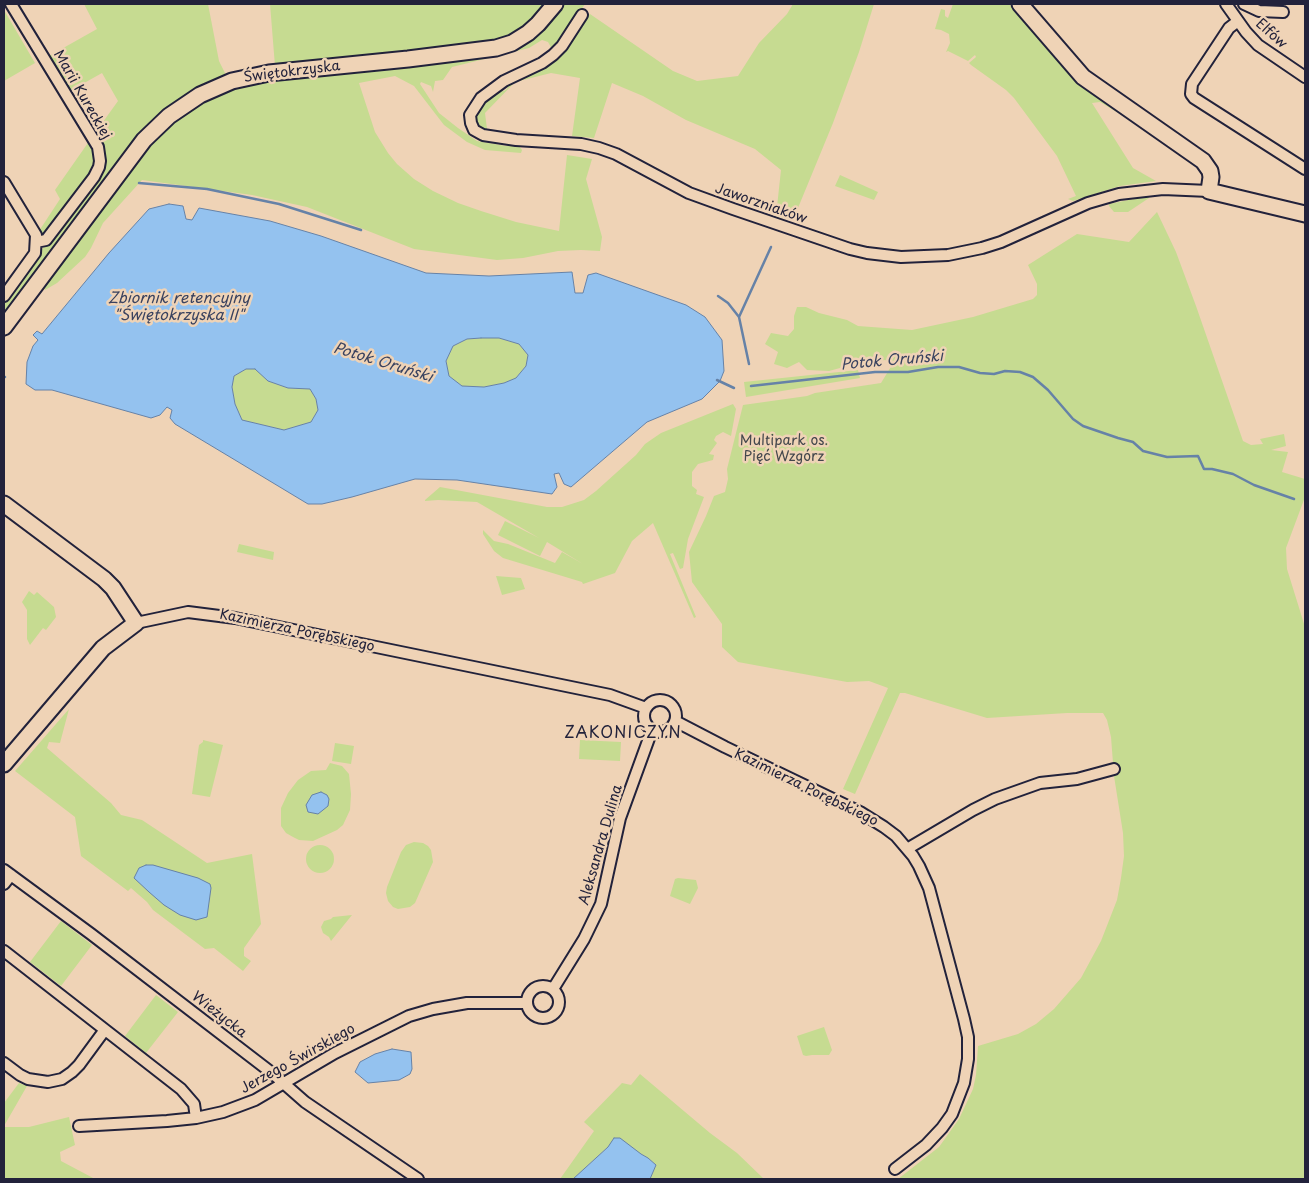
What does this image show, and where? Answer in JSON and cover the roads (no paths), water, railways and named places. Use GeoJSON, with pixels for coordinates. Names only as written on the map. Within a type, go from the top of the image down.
{"type":"FeatureCollection","features":[{"type":"Feature","properties":{"kind":"street","name":"Marii Kureckiej"},"geometry":{"type":"LineString","coordinates":[[11,4],[98,147],[100,161],[99,168],[94,177],[46,240],[36,242]]}},
{"type":"Feature","properties":{"kind":"street","name":"Świętokrzyska"},"geometry":{"type":"LineString","coordinates":[[4,327],[144,140],[169,116],[200,95],[232,81],[269,73],[496,48],[512,43],[528,33],[555,4]]}},
{"type":"Feature","properties":{"kind":"street"},"geometry":{"type":"LineString","coordinates":[[1020,4],[1083,77],[1203,161],[1210,171],[1209,191],[1305,214]]}},
{"type":"Feature","properties":{"kind":"street","name":"Elfów"},"geometry":{"type":"LineString","coordinates":[[1226,4],[1258,45],[1305,77]]}},
{"type":"Feature","properties":{"kind":"street","name":"Elfów"},"geometry":{"type":"LineString","coordinates":[[1244,4],[1259,11],[1283,12]]}},
{"type":"Feature","properties":{"kind":"street","name":"Jaworzniaków"},"geometry":{"type":"LineString","coordinates":[[582,15],[562,46],[552,55],[542,63],[504,81],[481,98],[470,115],[470,122],[474,130],[483,135],[516,140],[600,148],[616,154],[689,193],[733,209],[850,249],[901,257],[948,255],[982,248],[1001,242],[1088,203],[1119,194],[1163,189],[1209,191]]}},
{"type":"Feature","properties":{"kind":"street"},"geometry":{"type":"LineString","coordinates":[[1238,21],[1229,28],[1192,84],[1191,94],[1194,98],[1305,169]]}},
{"type":"Feature","properties":{"kind":"street"},"geometry":{"type":"LineString","coordinates":[[4,182],[36,235],[35,253],[4,296]]}},
{"type":"Feature","properties":{"kind":"street"},"geometry":{"type":"LineString","coordinates":[[4,504],[104,579],[113,588],[136,623]]}},
{"type":"Feature","properties":{"kind":"street","name":"Kazimierza Porębskiego"},"geometry":{"type":"LineString","coordinates":[[4,764],[103,648],[136,623],[188,612],[216,614],[601,694],[646,708]]}},
{"type":"Feature","properties":{"kind":"street"},"geometry":{"type":"LineString","coordinates":[[656,700],[668,702],[675,713],[674,721],[668,729],[652,730],[644,718],[646,708],[656,700]]}},
{"type":"Feature","properties":{"kind":"street","name":"Kazimierza Porębskiego"},"geometry":{"type":"LineString","coordinates":[[674,721],[860,812],[884,826],[908,849],[919,866],[929,888],[964,1019],[968,1038],[968,1059],[964,1083],[952,1114],[926,1146],[895,1169]]}},
{"type":"Feature","properties":{"kind":"street","name":"Aleksandra Dulina"},"geometry":{"type":"LineString","coordinates":[[553,989],[584,939],[601,904],[620,818],[652,730]]}},
{"type":"Feature","properties":{"kind":"street"},"geometry":{"type":"LineString","coordinates":[[908,849],[995,799],[1040,783],[1077,779],[1114,769]]}},
{"type":"Feature","properties":{"kind":"street"},"geometry":{"type":"LineString","coordinates":[[4,884],[7,873]]}},
{"type":"Feature","properties":{"kind":"street","name":"Wieżycka"},"geometry":{"type":"LineString","coordinates":[[7,873],[107,946],[265,1068],[305,1102],[418,1179]]}},
{"type":"Feature","properties":{"kind":"street"},"geometry":{"type":"LineString","coordinates":[[4,951],[181,1089],[194,1104],[196,1118]]}},
{"type":"Feature","properties":{"kind":"street"},"geometry":{"type":"LineString","coordinates":[[539,986],[553,989],[560,1002],[555,1014],[550,1018],[537,1018],[532,1014],[526,1003],[532,990],[539,986]]}},
{"type":"Feature","properties":{"kind":"street","name":"Jerzego Świrskiego"},"geometry":{"type":"LineString","coordinates":[[79,1126],[196,1118],[235,1109],[283,1084],[335,1053],[409,1016],[433,1009],[468,1003],[526,1003]]}},
{"type":"Feature","properties":{"kind":"street"},"geometry":{"type":"LineString","coordinates":[[4,1063],[28,1079],[48,1082],[62,1078],[79,1065],[104,1030]]}},
{"type":"Feature","properties":{"kind":"water","name":"Zbiornik retencyjny \"Świętokrzyska II\""},"geometry":{"type":"Polygon","coordinates":[[[169,204],[183,206],[186,219],[192,220],[199,208],[270,221],[321,236],[426,273],[489,276],[572,272],[575,293],[583,293],[588,275],[596,273],[686,305],[705,317],[722,340],[724,371],[720,381],[702,399],[647,422],[571,487],[564,484],[559,473],[554,474],[557,487],[552,494],[457,480],[415,479],[352,497],[322,504],[308,504],[175,424],[170,418],[172,410],[167,407],[160,415],[151,418],[52,390],[35,390],[26,384],[27,362],[33,346],[38,340],[33,335],[37,331],[42,334],[109,253],[149,209],[169,204]],[[499,338],[467,339],[453,346],[446,361],[449,376],[462,386],[484,387],[504,383],[516,378],[526,366],[528,355],[519,344],[499,338]],[[246,369],[234,376],[232,387],[235,404],[242,420],[284,430],[311,422],[318,410],[316,399],[310,389],[288,388],[268,381],[255,369],[246,369]]]}},
{"type":"Feature","properties":{"kind":"water"},"geometry":{"type":"Polygon","coordinates":[[[321,792],[327,795],[329,799],[328,806],[318,814],[308,812],[306,805],[312,795],[321,792]]]}},
{"type":"Feature","properties":{"kind":"water"},"geometry":{"type":"Polygon","coordinates":[[[153,865],[198,878],[210,884],[207,917],[196,920],[180,915],[164,905],[134,878],[139,868],[153,865]]]}},
{"type":"Feature","properties":{"kind":"water"},"geometry":{"type":"Polygon","coordinates":[[[392,1049],[411,1052],[412,1069],[410,1074],[399,1080],[368,1083],[355,1072],[360,1062],[375,1054],[392,1049]]]}},
{"type":"Feature","properties":{"kind":"water"},"geometry":{"type":"Polygon","coordinates":[[[614,1138],[620,1138],[656,1165],[650,1179],[573,1179],[608,1147],[614,1138]]]}},
{"type":"Feature","properties":{"kind":"waterway"},"geometry":{"type":"LineString","coordinates":[[139,183],[207,189],[279,204],[361,230]]}},
{"type":"Feature","properties":{"kind":"waterway"},"geometry":{"type":"LineString","coordinates":[[739,317],[771,247]]}},
{"type":"Feature","properties":{"kind":"waterway"},"geometry":{"type":"LineString","coordinates":[[718,296],[728,303],[739,317],[749,364]]}},
{"type":"Feature","properties":{"kind":"waterway","name":"Potok Oruński"},"geometry":{"type":"LineString","coordinates":[[751,386],[875,372],[908,372],[938,367],[959,367],[980,373],[994,374],[1005,371],[1020,372],[1033,377],[1048,390],[1073,419],[1083,426],[1133,442],[1143,451],[1167,457],[1198,456],[1204,469],[1233,474],[1254,485],[1294,499]]}},
{"type":"Feature","properties":{"kind":"waterway","name":"Potok Oruński"},"geometry":{"type":"LineString","coordinates":[[717,380],[734,388]]}},
{"type":"Feature","properties":{"kind":"district","name":"ZAKONICZYN"},"geometry":{"type":"Point","coordinates":[623,734]}},
{"type":"Feature","properties":{"kind":"park label","name":"Multipark os. Pięć Wzgórz"},"geometry":{"type":"Point","coordinates":[784,450]}}]}
